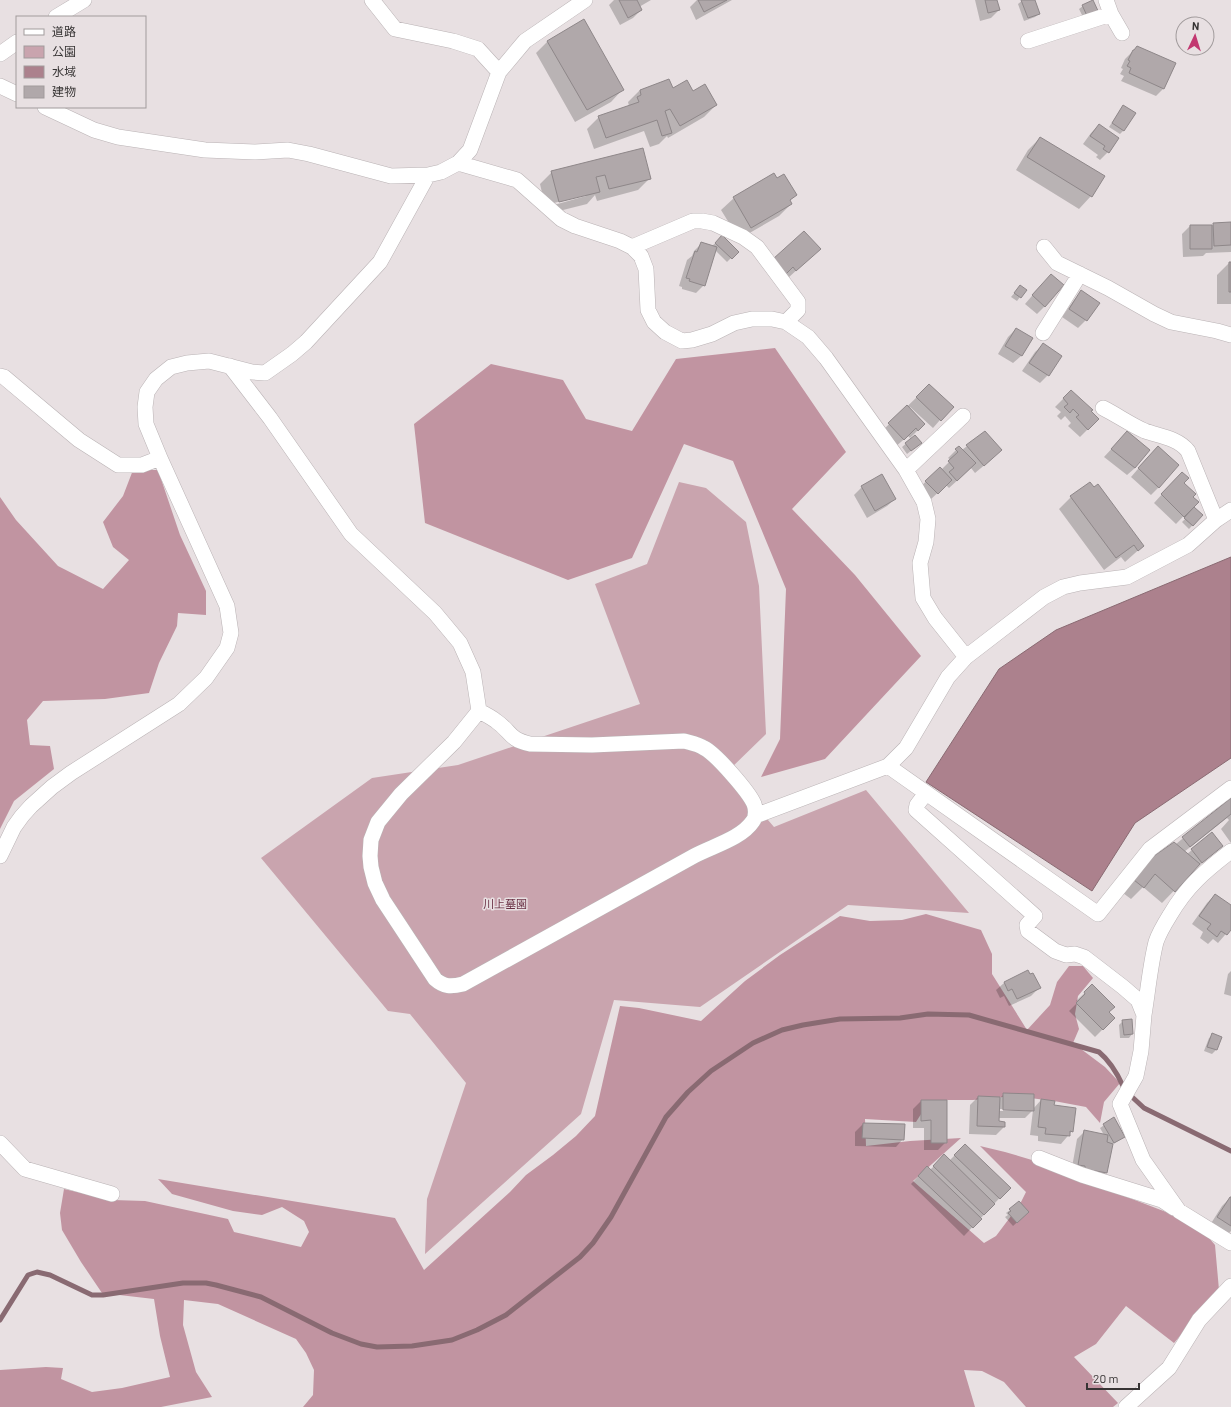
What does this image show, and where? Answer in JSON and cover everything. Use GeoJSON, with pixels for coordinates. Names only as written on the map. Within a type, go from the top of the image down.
{"type":"FeatureCollection","features":[{"type":"Feature","properties":{"kind":"street"},"geometry":{"type":"LineString","coordinates":[[58,16],[84,0]]}},
{"type":"Feature","properties":{"kind":"street"},"geometry":{"type":"LineString","coordinates":[[372,0],[395,29],[453,41],[478,49],[499,72]]}},
{"type":"Feature","properties":{"kind":"street"},"geometry":{"type":"LineString","coordinates":[[47,108],[94,130],[118,137],[205,150],[255,152],[288,150],[309,154],[391,176],[428,175],[441,172],[458,163],[470,150],[499,72],[524,41],[585,0]]}},
{"type":"Feature","properties":{"kind":"street"},"geometry":{"type":"LineString","coordinates":[[1106,0],[1111,14],[1122,33]]}},
{"type":"Feature","properties":{"kind":"street"},"geometry":{"type":"LineString","coordinates":[[1028,41],[1111,14]]}},
{"type":"Feature","properties":{"kind":"street"},"geometry":{"type":"LineString","coordinates":[[0,54],[16,43]]}},
{"type":"Feature","properties":{"kind":"street"},"geometry":{"type":"LineString","coordinates":[[0,86],[16,94]]}},
{"type":"Feature","properties":{"kind":"street"},"geometry":{"type":"LineString","coordinates":[[458,163],[516,180],[561,219],[575,226],[632,247],[641,256],[646,269],[648,310],[654,322],[665,332],[682,341],[692,340],[712,334],[734,323],[752,319],[772,319],[786,322],[808,337],[826,358],[906,470],[924,502],[928,519],[926,542],[920,562],[923,598],[935,618],[966,657]]}},
{"type":"Feature","properties":{"kind":"street"},"geometry":{"type":"LineString","coordinates":[[0,856],[14,827],[31,806],[52,787],[71,773],[180,704],[206,678],[227,648],[231,633],[227,606],[146,424],[145,407],[147,392],[156,379],[171,367],[187,362],[209,361],[252,372],[265,373],[292,354],[306,342],[380,262],[428,175]]}},
{"type":"Feature","properties":{"kind":"street"},"geometry":{"type":"LineString","coordinates":[[632,247],[693,221],[713,223],[743,237],[757,247],[798,302],[798,310],[786,322]]}},
{"type":"Feature","properties":{"kind":"street"},"geometry":{"type":"LineString","coordinates":[[1044,247],[1057,263],[1108,288],[1154,314],[1171,322],[1231,335]]}},
{"type":"Feature","properties":{"kind":"street"},"geometry":{"type":"LineString","coordinates":[[1043,333],[1080,274]]}},
{"type":"Feature","properties":{"kind":"street"},"geometry":{"type":"LineString","coordinates":[[230,366],[270,418],[351,534],[435,613],[460,643],[473,672],[479,711],[454,742],[400,794],[378,822],[371,840],[371,867],[375,883],[383,900],[435,979],[446,986],[463,984],[585,918],[704,850],[736,836],[748,829],[755,816],[756,810],[754,803],[740,785],[714,756],[705,748],[695,744],[684,741],[592,745],[530,744],[521,742],[512,737],[497,721],[479,711]]}},
{"type":"Feature","properties":{"kind":"street"},"geometry":{"type":"LineString","coordinates":[[0,376],[4,377],[27,395],[79,440],[118,465],[142,465],[160,458]]}},
{"type":"Feature","properties":{"kind":"street"},"geometry":{"type":"LineString","coordinates":[[1103,408],[1144,431],[1161,435],[1184,447],[1188,451],[1216,520]]}},
{"type":"Feature","properties":{"kind":"street"},"geometry":{"type":"LineString","coordinates":[[906,470],[963,416]]}},
{"type":"Feature","properties":{"kind":"street"},"geometry":{"type":"LineString","coordinates":[[755,816],[888,766],[906,748],[948,677],[966,657],[1044,597],[1063,587],[1080,583],[1127,577],[1188,545],[1216,520],[1231,510]]}},
{"type":"Feature","properties":{"kind":"street"},"geometry":{"type":"LineString","coordinates":[[888,766],[1098,914],[1150,849],[1231,788]]}},
{"type":"Feature","properties":{"kind":"street"},"geometry":{"type":"LineString","coordinates":[[926,793],[917,805],[916,810],[1035,916],[1027,925],[1028,931],[1055,950],[1066,955],[1075,954],[1084,957],[1138,1000],[1144,1015]]}},
{"type":"Feature","properties":{"kind":"street"},"geometry":{"type":"LineString","coordinates":[[1179,1211],[1143,1160],[1120,1104],[1136,1076],[1141,1051],[1144,1015],[1152,960],[1157,941],[1165,922],[1179,900],[1192,884],[1207,869],[1231,851]]}},
{"type":"Feature","properties":{"kind":"street"},"geometry":{"type":"LineString","coordinates":[[0,1143],[25,1169],[112,1194]]}},
{"type":"Feature","properties":{"kind":"street"},"geometry":{"type":"LineString","coordinates":[[1039,1158],[1082,1175],[1162,1200],[1231,1243]]}},
{"type":"Feature","properties":{"kind":"street"},"geometry":{"type":"LineString","coordinates":[[1126,1407],[1169,1368],[1199,1320],[1231,1286]]}},
{"type":"Feature","properties":{"kind":"green space","name":"川上墓園"},"geometry":{"type":"Polygon","coordinates":[[[679,482],[706,488],[746,522],[759,586],[766,734],[727,772],[774,827],[866,790],[969,913],[848,905],[700,1007],[614,1000],[581,1114],[425,1254],[427,1199],[466,1083],[410,1014],[388,1011],[261,858],[372,778],[458,765],[640,704],[595,584],[647,564],[679,482]]]}},
{"type":"Feature","properties":{"kind":"shaded area"},"geometry":{"type":"Polygon","coordinates":[[[775,348],[846,452],[792,509],[855,575],[921,656],[825,759],[761,777],[780,739],[786,589],[733,461],[684,444],[632,558],[568,580],[425,523],[414,424],[491,364],[563,380],[586,419],[632,431],[676,359],[775,348]]]}},
{"type":"Feature","properties":{"kind":"shaded area"},"geometry":{"type":"Polygon","coordinates":[[[133,470],[158,470],[180,535],[206,591],[206,615],[178,613],[177,626],[159,663],[149,693],[105,699],[43,701],[27,720],[30,745],[50,746],[54,769],[14,801],[0,829],[0,497],[16,520],[58,566],[103,589],[129,560],[113,547],[103,522],[123,496],[133,470]]]}},
{"type":"Feature","properties":{"kind":"shaded area"},"geometry":{"type":"Polygon","coordinates":[[[926,914],[981,930],[992,954],[992,974],[1027,1030],[1050,1005],[1057,982],[1069,966],[1083,966],[1093,978],[1078,996],[1075,1014],[1079,1029],[1073,1043],[1105,1067],[1120,1083],[1104,1102],[1100,1123],[1086,1107],[1054,1101],[1013,1096],[973,1100],[936,1100],[923,1111],[916,1122],[865,1119],[866,1146],[910,1141],[961,1138],[913,1181],[984,1243],[996,1236],[1020,1204],[1026,1192],[980,1146],[1052,1166],[1093,1184],[1187,1220],[1209,1238],[1215,1245],[1219,1290],[1174,1343],[1126,1306],[1096,1344],[1074,1357],[1118,1403],[1113,1407],[1026,1407],[1004,1382],[982,1371],[964,1370],[975,1407],[303,1407],[313,1395],[314,1370],[306,1353],[296,1339],[218,1304],[184,1300],[183,1325],[196,1372],[212,1397],[161,1407],[0,1407],[0,1370],[46,1367],[63,1368],[61,1379],[92,1392],[122,1388],[170,1377],[160,1336],[154,1299],[102,1293],[62,1230],[60,1213],[64,1189],[113,1200],[145,1201],[228,1219],[234,1232],[301,1247],[309,1232],[304,1221],[282,1207],[262,1215],[233,1211],[172,1194],[158,1179],[395,1218],[424,1270],[510,1192],[526,1175],[576,1136],[595,1116],[620,1006],[639,1008],[701,1021],[745,981],[780,955],[840,916],[870,921],[902,920],[926,914]]]}},
{"type":"Feature","properties":{"kind":"water"},"geometry":{"type":"Polygon","coordinates":[[[1231,557],[1231,758],[1135,823],[1092,891],[926,782],[999,669],[1056,630],[1231,557]]]}},
{"type":"Feature","properties":{"kind":"building"},"geometry":{"type":"Polygon","coordinates":[[[619,0],[637,0],[642,10],[628,18],[619,0]]]}},
{"type":"Feature","properties":{"kind":"building"},"geometry":{"type":"Polygon","coordinates":[[[698,0],[727,0],[704,12],[698,0]]]}},
{"type":"Feature","properties":{"kind":"building"},"geometry":{"type":"Polygon","coordinates":[[[985,0],[997,0],[1000,10],[988,13],[985,0]]]}},
{"type":"Feature","properties":{"kind":"building"},"geometry":{"type":"Polygon","coordinates":[[[1021,0],[1035,0],[1040,14],[1028,18],[1021,0]]]}},
{"type":"Feature","properties":{"kind":"building"},"geometry":{"type":"Polygon","coordinates":[[[1093,0],[1099,13],[1088,18],[1082,5],[1093,0]]]}},
{"type":"Feature","properties":{"kind":"building"},"geometry":{"type":"Polygon","coordinates":[[[584,19],[624,90],[587,110],[547,41],[584,19]]]}},
{"type":"Feature","properties":{"kind":"building"},"geometry":{"type":"Polygon","coordinates":[[[1137,46],[1176,63],[1164,89],[1129,73],[1131,68],[1127,66],[1130,61],[1128,60],[1133,50],[1137,46]]]}},
{"type":"Feature","properties":{"kind":"building"},"geometry":{"type":"Polygon","coordinates":[[[669,79],[673,88],[687,80],[693,91],[705,84],[717,105],[680,126],[670,109],[665,111],[672,133],[662,136],[657,120],[606,138],[598,116],[639,102],[637,97],[641,95],[640,90],[669,79]]]}},
{"type":"Feature","properties":{"kind":"building"},"geometry":{"type":"Polygon","coordinates":[[[1123,105],[1136,113],[1124,131],[1112,123],[1123,105]]]}},
{"type":"Feature","properties":{"kind":"building"},"geometry":{"type":"Polygon","coordinates":[[[1099,124],[1119,138],[1109,153],[1103,149],[1105,146],[1090,136],[1099,124]]]}},
{"type":"Feature","properties":{"kind":"building"},"geometry":{"type":"Polygon","coordinates":[[[1040,137],[1105,176],[1092,197],[1027,157],[1040,137]]]}},
{"type":"Feature","properties":{"kind":"building"},"geometry":{"type":"Polygon","coordinates":[[[643,148],[651,179],[609,189],[605,175],[596,177],[600,192],[559,202],[551,171],[643,148]]]}},
{"type":"Feature","properties":{"kind":"building"},"geometry":{"type":"Polygon","coordinates":[[[774,173],[777,178],[784,174],[797,195],[790,200],[792,204],[751,228],[733,197],[774,173]]]}},
{"type":"Feature","properties":{"kind":"building"},"geometry":{"type":"Polygon","coordinates":[[[1231,222],[1231,245],[1214,246],[1213,223],[1231,222]]]}},
{"type":"Feature","properties":{"kind":"building"},"geometry":{"type":"Polygon","coordinates":[[[1190,225],[1212,225],[1212,249],[1190,249],[1190,225]]]}},
{"type":"Feature","properties":{"kind":"building"},"geometry":{"type":"Polygon","coordinates":[[[804,231],[821,249],[796,271],[793,267],[786,274],[773,259],[804,231]]]}},
{"type":"Feature","properties":{"kind":"building"},"geometry":{"type":"Polygon","coordinates":[[[722,235],[739,252],[732,259],[715,243],[722,235]]]}},
{"type":"Feature","properties":{"kind":"building"},"geometry":{"type":"Polygon","coordinates":[[[701,242],[717,247],[705,286],[689,281],[690,279],[686,278],[695,251],[697,252],[701,242]]]}},
{"type":"Feature","properties":{"kind":"building"},"geometry":{"type":"Polygon","coordinates":[[[1229,262],[1231,262],[1231,292],[1229,292],[1229,262]]]}},
{"type":"Feature","properties":{"kind":"building"},"geometry":{"type":"Polygon","coordinates":[[[1051,274],[1064,285],[1045,307],[1032,295],[1051,274]]]}},
{"type":"Feature","properties":{"kind":"building"},"geometry":{"type":"Polygon","coordinates":[[[1020,285],[1027,290],[1021,298],[1014,293],[1020,285]]]}},
{"type":"Feature","properties":{"kind":"building"},"geometry":{"type":"Polygon","coordinates":[[[1081,290],[1100,303],[1087,321],[1069,309],[1081,290]]]}},
{"type":"Feature","properties":{"kind":"building"},"geometry":{"type":"Polygon","coordinates":[[[1016,328],[1033,338],[1022,356],[1005,346],[1016,328]]]}},
{"type":"Feature","properties":{"kind":"building"},"geometry":{"type":"Polygon","coordinates":[[[1043,343],[1062,356],[1049,376],[1029,363],[1043,343]]]}},
{"type":"Feature","properties":{"kind":"building"},"geometry":{"type":"Polygon","coordinates":[[[929,384],[954,407],[941,421],[916,397],[929,384]]]}},
{"type":"Feature","properties":{"kind":"building"},"geometry":{"type":"Polygon","coordinates":[[[1071,390],[1093,410],[1091,411],[1099,419],[1088,430],[1076,417],[1079,415],[1073,409],[1070,413],[1064,407],[1068,404],[1063,398],[1071,390]]]}},
{"type":"Feature","properties":{"kind":"building"},"geometry":{"type":"Polygon","coordinates":[[[907,405],[925,424],[918,431],[916,428],[904,440],[888,423],[907,405]]]}},
{"type":"Feature","properties":{"kind":"building"},"geometry":{"type":"Polygon","coordinates":[[[985,431],[1002,450],[984,466],[966,445],[985,431]]]}},
{"type":"Feature","properties":{"kind":"building"},"geometry":{"type":"Polygon","coordinates":[[[1127,431],[1150,450],[1135,468],[1111,449],[1127,431]]]}},
{"type":"Feature","properties":{"kind":"building"},"geometry":{"type":"Polygon","coordinates":[[[915,435],[922,443],[911,451],[905,443],[915,435]]]}},
{"type":"Feature","properties":{"kind":"building"},"geometry":{"type":"Polygon","coordinates":[[[959,446],[976,463],[957,481],[949,472],[954,468],[948,461],[958,452],[955,449],[959,446]]]}},
{"type":"Feature","properties":{"kind":"building"},"geometry":{"type":"Polygon","coordinates":[[[1158,446],[1179,465],[1159,488],[1138,468],[1158,446]]]}},
{"type":"Feature","properties":{"kind":"building"},"geometry":{"type":"Polygon","coordinates":[[[940,467],[952,480],[938,494],[925,481],[940,467]]]}},
{"type":"Feature","properties":{"kind":"building"},"geometry":{"type":"Polygon","coordinates":[[[1182,472],[1189,478],[1184,483],[1196,494],[1193,497],[1199,502],[1184,517],[1161,494],[1182,472]]]}},
{"type":"Feature","properties":{"kind":"building"},"geometry":{"type":"Polygon","coordinates":[[[882,474],[896,499],[875,511],[861,486],[882,474]]]}},
{"type":"Feature","properties":{"kind":"building"},"geometry":{"type":"Polygon","coordinates":[[[1090,482],[1094,487],[1098,484],[1144,546],[1138,551],[1134,545],[1116,558],[1070,496],[1090,482]]]}},
{"type":"Feature","properties":{"kind":"building"},"geometry":{"type":"Polygon","coordinates":[[[1194,507],[1203,515],[1193,526],[1184,518],[1194,507]]]}},
{"type":"Feature","properties":{"kind":"building"},"geometry":{"type":"Polygon","coordinates":[[[1231,798],[1231,814],[1190,847],[1182,837],[1231,798]]]}},
{"type":"Feature","properties":{"kind":"building"},"geometry":{"type":"Polygon","coordinates":[[[1212,832],[1223,846],[1202,863],[1191,849],[1212,832]]]}},
{"type":"Feature","properties":{"kind":"building"},"geometry":{"type":"Polygon","coordinates":[[[1174,842],[1200,864],[1175,892],[1155,874],[1144,888],[1134,880],[1154,856],[1174,842]]]}},
{"type":"Feature","properties":{"kind":"building"},"geometry":{"type":"Polygon","coordinates":[[[1215,894],[1231,905],[1231,930],[1227,935],[1221,931],[1217,937],[1207,929],[1211,924],[1199,916],[1215,894]]]}},
{"type":"Feature","properties":{"kind":"building"},"geometry":{"type":"Polygon","coordinates":[[[1028,970],[1030,974],[1033,973],[1041,988],[1017,999],[1012,989],[1008,991],[1004,982],[1028,970]]]}},
{"type":"Feature","properties":{"kind":"building"},"geometry":{"type":"Polygon","coordinates":[[[1092,984],[1115,1007],[1109,1012],[1115,1018],[1103,1030],[1076,1003],[1092,984]]]}},
{"type":"Feature","properties":{"kind":"building"},"geometry":{"type":"Polygon","coordinates":[[[1132,1019],[1133,1034],[1124,1035],[1122,1020],[1132,1019]]]}},
{"type":"Feature","properties":{"kind":"building"},"geometry":{"type":"Polygon","coordinates":[[[1212,1033],[1222,1037],[1217,1050],[1207,1047],[1212,1033]]]}},
{"type":"Feature","properties":{"kind":"building"},"geometry":{"type":"Polygon","coordinates":[[[1003,1093],[1034,1094],[1034,1111],[1003,1110],[1003,1093]]]}},
{"type":"Feature","properties":{"kind":"building"},"geometry":{"type":"Polygon","coordinates":[[[978,1096],[1000,1097],[999,1121],[1005,1122],[1005,1127],[977,1126],[978,1096]]]}},
{"type":"Feature","properties":{"kind":"building"},"geometry":{"type":"Polygon","coordinates":[[[1041,1099],[1055,1101],[1054,1105],[1076,1108],[1073,1132],[1070,1131],[1070,1136],[1045,1134],[1046,1128],[1038,1127],[1041,1099]]]}},
{"type":"Feature","properties":{"kind":"building"},"geometry":{"type":"Polygon","coordinates":[[[921,1100],[947,1100],[947,1143],[931,1143],[931,1120],[921,1121],[921,1100]]]}},
{"type":"Feature","properties":{"kind":"building"},"geometry":{"type":"Polygon","coordinates":[[[1114,1117],[1125,1137],[1114,1143],[1103,1124],[1114,1117]]]}},
{"type":"Feature","properties":{"kind":"building"},"geometry":{"type":"Polygon","coordinates":[[[863,1123],[905,1124],[904,1140],[862,1138],[863,1123]]]}},
{"type":"Feature","properties":{"kind":"building"},"geometry":{"type":"Polygon","coordinates":[[[1084,1130],[1108,1135],[1107,1142],[1113,1144],[1107,1173],[1085,1169],[1085,1166],[1078,1165],[1084,1130]]]}},
{"type":"Feature","properties":{"kind":"building"},"geometry":{"type":"Polygon","coordinates":[[[965,1144],[1011,1188],[1000,1199],[954,1155],[965,1144]]]}},
{"type":"Feature","properties":{"kind":"building"},"geometry":{"type":"Polygon","coordinates":[[[944,1154],[995,1204],[984,1215],[933,1166],[944,1154]]]}},
{"type":"Feature","properties":{"kind":"building"},"geometry":{"type":"Polygon","coordinates":[[[927,1166],[982,1219],[973,1228],[918,1176],[927,1166]]]}},
{"type":"Feature","properties":{"kind":"building"},"geometry":{"type":"Polygon","coordinates":[[[1231,1197],[1231,1226],[1217,1217],[1231,1197]]]}},
{"type":"Feature","properties":{"kind":"building"},"geometry":{"type":"Polygon","coordinates":[[[1019,1201],[1029,1212],[1017,1223],[1008,1213],[1011,1211],[1009,1209],[1019,1201]]]}},
{"type":"Feature","properties":{"kind":"waterway"},"geometry":{"type":"LineString","coordinates":[[0,1320],[28,1275],[37,1272],[50,1275],[92,1295],[103,1295],[183,1283],[206,1283],[216,1285],[261,1297],[332,1333],[361,1344],[377,1347],[412,1346],[452,1340],[477,1330],[506,1315],[580,1257],[593,1243],[611,1217],[666,1117],[688,1092],[711,1071],[753,1043],[782,1030],[803,1025],[840,1019],[900,1018],[928,1014],[969,1015],[1099,1052],[1107,1059],[1123,1086]]}},
{"type":"Feature","properties":{"kind":"waterway"},"geometry":{"type":"LineString","coordinates":[[1130,1095],[1144,1108],[1231,1151]]}}]}
